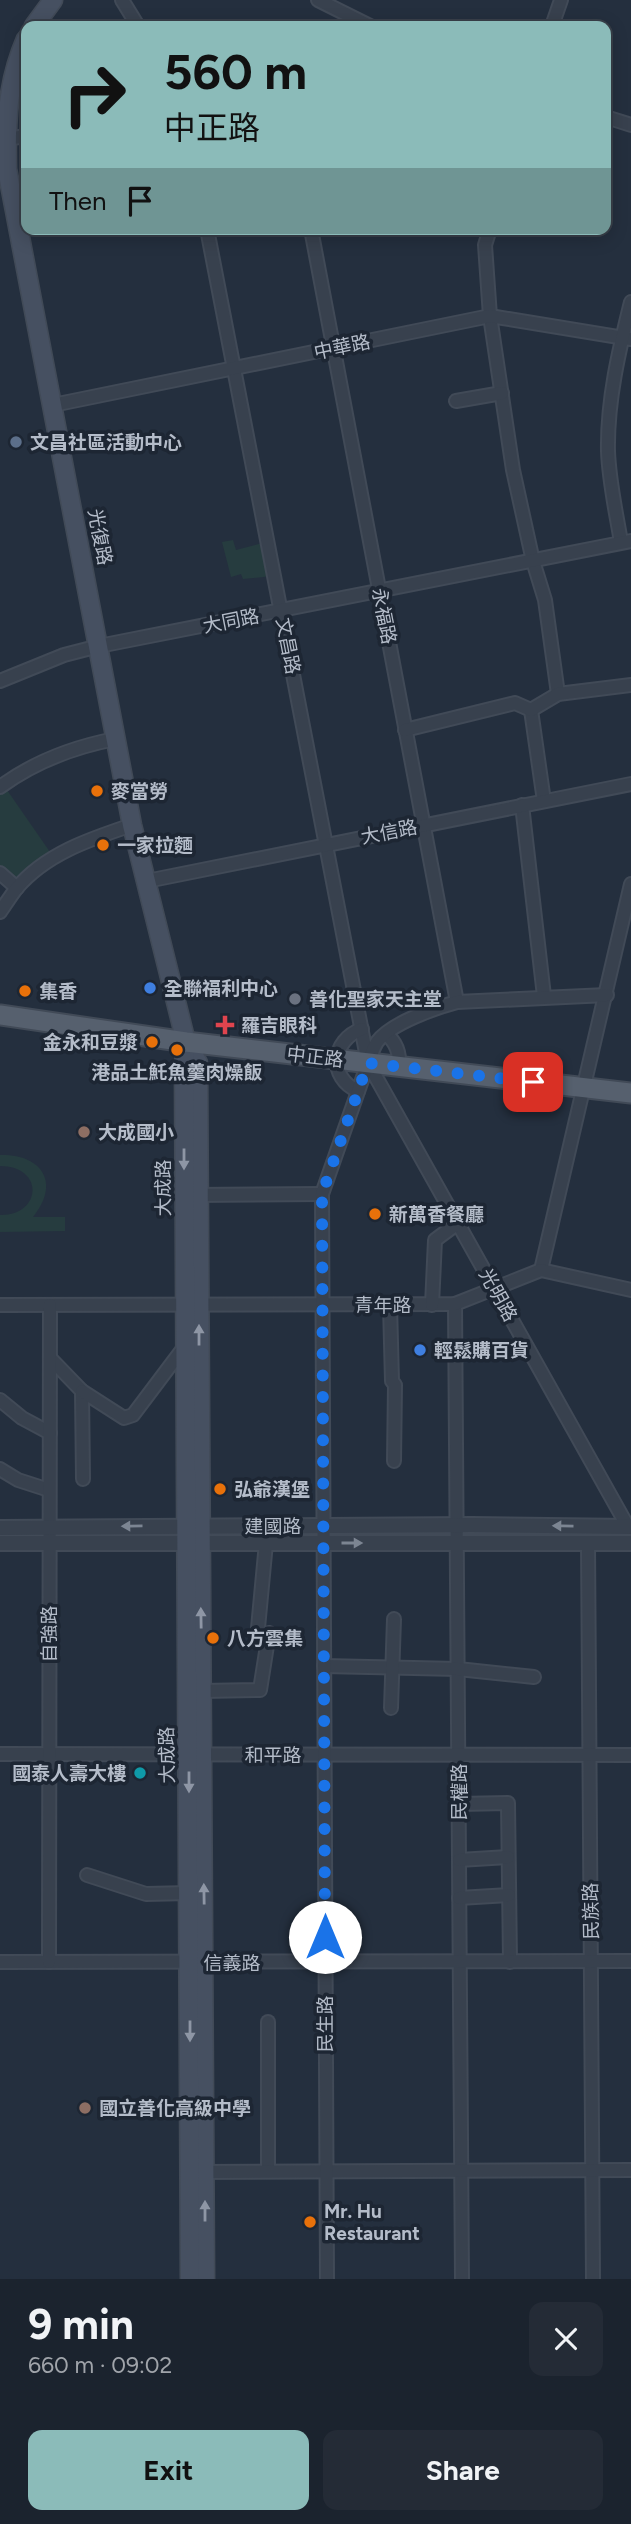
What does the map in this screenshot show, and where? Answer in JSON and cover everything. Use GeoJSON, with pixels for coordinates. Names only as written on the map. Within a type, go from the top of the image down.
{"type":"FeatureCollection","features":[{"type":"Feature","properties":{"kind":"main road"},"geometry":{"type":"LineString","coordinates":[[38,21],[53,0]]}},
{"type":"Feature","properties":{"kind":"main road","name":"光復路"},"geometry":{"type":"LineString","coordinates":[[21,52],[10,89],[3,168],[53,405],[132,825],[186,1042]]}},
{"type":"Feature","properties":{"kind":"main road","name":"中正路"},"geometry":{"type":"LineString","coordinates":[[0,1015],[186,1042],[631,1093]]}},
{"type":"Feature","properties":{"kind":"main road","name":"大成路"},"geometry":{"type":"LineString","coordinates":[[186,1042],[184,1063],[191,1195],[198,2172],[205,2279]]}},
{"type":"Feature","properties":{"kind":"main road","name":"大成路"},"geometry":{"type":"LineString","coordinates":[[192,1304],[185,1346],[202,1691],[189,1893],[197,1963]]}},
{"type":"Feature","properties":{"kind":"main road","name":"大成路"},"geometry":{"type":"LineString","coordinates":[[190,2279],[198,2172]]}},
{"type":"Feature","properties":{"kind":"street"},"geometry":{"type":"LineString","coordinates":[[122,0],[135,21]]}},
{"type":"Feature","properties":{"kind":"street"},"geometry":{"type":"LineString","coordinates":[[318,0],[360,21]]}},
{"type":"Feature","properties":{"kind":"street"},"geometry":{"type":"LineString","coordinates":[[554,21],[561,0]]}},
{"type":"Feature","properties":{"kind":"street"},"geometry":{"type":"LineString","coordinates":[[611,119],[631,125]]}},
{"type":"Feature","properties":{"kind":"street"},"geometry":{"type":"LineString","coordinates":[[6,139],[21,137]]}},
{"type":"Feature","properties":{"kind":"street","name":"文昌路"},"geometry":{"type":"LineString","coordinates":[[208,235],[368,1063]]}},
{"type":"Feature","properties":{"kind":"street","name":"永福路"},"geometry":{"type":"LineString","coordinates":[[312,235],[457,1002]]}},
{"type":"Feature","properties":{"kind":"street"},"geometry":{"type":"LineString","coordinates":[[488,235],[485,246],[491,316],[513,470],[533,561],[545,600],[558,694]]}},
{"type":"Feature","properties":{"kind":"street"},"geometry":{"type":"LineString","coordinates":[[626,541],[608,454],[609,414],[631,302]]}},
{"type":"Feature","properties":{"kind":"street","name":"中華路"},"geometry":{"type":"LineString","coordinates":[[53,405],[491,316],[626,338]]}},
{"type":"Feature","properties":{"kind":"street"},"geometry":{"type":"LineString","coordinates":[[456,401],[502,393]]}},
{"type":"Feature","properties":{"kind":"street","name":"大同路"},"geometry":{"type":"LineString","coordinates":[[0,681],[64,655],[99,646],[626,541]]}},
{"type":"Feature","properties":{"kind":"street"},"geometry":{"type":"LineString","coordinates":[[531,710],[558,694],[631,685]]}},
{"type":"Feature","properties":{"kind":"street"},"geometry":{"type":"LineString","coordinates":[[405,730],[515,703],[531,710]]}},
{"type":"Feature","properties":{"kind":"street"},"geometry":{"type":"LineString","coordinates":[[531,710],[544,801]]}},
{"type":"Feature","properties":{"kind":"street"},"geometry":{"type":"LineString","coordinates":[[0,787],[53,757],[115,738]]}},
{"type":"Feature","properties":{"kind":"street","name":"大信路"},"geometry":{"type":"LineString","coordinates":[[147,881],[631,784]]}},
{"type":"Feature","properties":{"kind":"street"},"geometry":{"type":"LineString","coordinates":[[522,805],[544,996]]}},
{"type":"Feature","properties":{"kind":"street"},"geometry":{"type":"LineString","coordinates":[[0,912],[17,888],[48,860],[66,850],[132,825]]}},
{"type":"Feature","properties":{"kind":"street"},"geometry":{"type":"LineString","coordinates":[[0,873],[17,888]]}},
{"type":"Feature","properties":{"kind":"street"},"geometry":{"type":"LineString","coordinates":[[631,884],[629,905],[541,1270],[631,1290]]}},
{"type":"Feature","properties":{"kind":"street"},"geometry":{"type":"LineString","coordinates":[[399,1066],[398,1050],[386,1034],[436,1008],[457,1002],[607,995]]}},
{"type":"Feature","properties":{"kind":"street"},"geometry":{"type":"LineString","coordinates":[[358,1091],[348,1086],[341,1078],[336,1059],[345,1038],[362,1029]]}},
{"type":"Feature","properties":{"kind":"street","name":"民生路"},"geometry":{"type":"LineString","coordinates":[[327,2279],[322,1194],[368,1063],[376,1044],[386,1034]]}},
{"type":"Feature","properties":{"kind":"street","name":"光明路"},"geometry":{"type":"LineString","coordinates":[[368,1063],[630,1527]]}},
{"type":"Feature","properties":{"kind":"street"},"geometry":{"type":"LineString","coordinates":[[191,1195],[322,1194]]}},
{"type":"Feature","properties":{"kind":"street"},"geometry":{"type":"LineString","coordinates":[[432,1305],[435,1240],[458,1223]]}},
{"type":"Feature","properties":{"kind":"street","name":"青年路"},"geometry":{"type":"LineString","coordinates":[[0,1305],[455,1304],[541,1270]]}},
{"type":"Feature","properties":{"kind":"street","name":"民權路"},"geometry":{"type":"LineString","coordinates":[[455,1304],[462,2279]]}},
{"type":"Feature","properties":{"kind":"street","name":"自強路"},"geometry":{"type":"LineString","coordinates":[[49,1962],[50,1305]]}},
{"type":"Feature","properties":{"kind":"street"},"geometry":{"type":"LineString","coordinates":[[390,1305],[392,1381],[396,1385],[394,1461]]}},
{"type":"Feature","properties":{"kind":"street"},"geometry":{"type":"LineString","coordinates":[[50,1357],[82,1391],[124,1418],[133,1415],[185,1346]]}},
{"type":"Feature","properties":{"kind":"street"},"geometry":{"type":"LineString","coordinates":[[82,1391],[83,1479]]}},
{"type":"Feature","properties":{"kind":"street"},"geometry":{"type":"LineString","coordinates":[[0,1400],[22,1418],[50,1433]]}},
{"type":"Feature","properties":{"kind":"street"},"geometry":{"type":"LineString","coordinates":[[0,1469],[18,1480],[49,1490]]}},
{"type":"Feature","properties":{"kind":"street","name":"建國路"},"geometry":{"type":"LineString","coordinates":[[0,1543],[49,1543],[324,1525],[630,1527]]}},
{"type":"Feature","properties":{"kind":"street","name":"建國路"},"geometry":{"type":"LineString","coordinates":[[0,1528],[49,1527],[193,1534],[266,1543],[631,1543]]}},
{"type":"Feature","properties":{"kind":"street"},"geometry":{"type":"LineString","coordinates":[[202,1691],[260,1690],[266,1543]]}},
{"type":"Feature","properties":{"kind":"street","name":"民族路"},"geometry":{"type":"LineString","coordinates":[[588,1543],[593,2279]]}},
{"type":"Feature","properties":{"kind":"street"},"geometry":{"type":"LineString","coordinates":[[391,1708],[394,1619]]}},
{"type":"Feature","properties":{"kind":"street"},"geometry":{"type":"LineString","coordinates":[[324,1666],[458,1669],[534,1677]]}},
{"type":"Feature","properties":{"kind":"street","name":"和平路"},"geometry":{"type":"LineString","coordinates":[[0,1754],[631,1755]]}},
{"type":"Feature","properties":{"kind":"street"},"geometry":{"type":"LineString","coordinates":[[459,1804],[508,1803],[510,1962]]}},
{"type":"Feature","properties":{"kind":"street"},"geometry":{"type":"LineString","coordinates":[[459,1860],[508,1857]]}},
{"type":"Feature","properties":{"kind":"street"},"geometry":{"type":"LineString","coordinates":[[88,1875],[146,1894],[189,1893]]}},
{"type":"Feature","properties":{"kind":"street"},"geometry":{"type":"LineString","coordinates":[[459,1898],[509,1895]]}},
{"type":"Feature","properties":{"kind":"street","name":"信義路"},"geometry":{"type":"LineString","coordinates":[[0,1962],[631,1961]]}},
{"type":"Feature","properties":{"kind":"street"},"geometry":{"type":"LineString","coordinates":[[268,2022],[268,2171]]}},
{"type":"Feature","properties":{"kind":"street"},"geometry":{"type":"LineString","coordinates":[[198,2172],[631,2170]]}},
{"type":"Feature","properties":{"kind":"green space"},"geometry":{"type":"Polygon","coordinates":[[[233,540],[236,550],[266,542],[273,576],[243,579],[241,574],[231,577],[222,542],[233,540]]]}},
{"type":"Feature","properties":{"kind":"green space"},"geometry":{"type":"Polygon","coordinates":[[[7,790],[50,852],[17,879],[0,866],[0,795],[7,790]]]}},
{"type":"Feature","properties":{"kind":"green space"},"geometry":{"type":"Polygon","coordinates":[[[0,1155],[27,1159],[43,1173],[46,1193],[33,1217],[65,1217],[65,1231],[0,1232],[0,1215],[24,1208],[33,1191],[25,1174],[15,1168],[0,1166],[0,1155]]]}},
{"type":"Feature","properties":{"kind":"place","name":"文昌社區活動中心"},"geometry":{"type":"Point","coordinates":[16,442]}},
{"type":"Feature","properties":{"kind":"place","name":"麥當勞"},"geometry":{"type":"Point","coordinates":[97,791]}},
{"type":"Feature","properties":{"kind":"place","name":"一家拉麵"},"geometry":{"type":"Point","coordinates":[103,845]}},
{"type":"Feature","properties":{"kind":"place","name":"全聯福利中心"},"geometry":{"type":"Point","coordinates":[150,988]}},
{"type":"Feature","properties":{"kind":"place","name":"集香"},"geometry":{"type":"Point","coordinates":[25,991]}},
{"type":"Feature","properties":{"kind":"place","name":"善化聖家天主堂"},"geometry":{"type":"Point","coordinates":[295,999]}},
{"type":"Feature","properties":{"kind":"place","name":"羅吉眼科"},"geometry":{"type":"Point","coordinates":[225,1025]}},
{"type":"Feature","properties":{"kind":"place","name":"金永和豆漿"},"geometry":{"type":"Point","coordinates":[152,1042]}},
{"type":"Feature","properties":{"kind":"place","name":"港品土魠魚羹肉燥飯"},"geometry":{"type":"Point","coordinates":[177,1050]}},
{"type":"Feature","properties":{"kind":"place","name":"大成國小"},"geometry":{"type":"Point","coordinates":[84,1132]}},
{"type":"Feature","properties":{"kind":"place","name":"新萬香餐廳"},"geometry":{"type":"Point","coordinates":[375,1214]}},
{"type":"Feature","properties":{"kind":"place","name":"輕鬆購百貨"},"geometry":{"type":"Point","coordinates":[420,1350]}},
{"type":"Feature","properties":{"kind":"place","name":"弘爺漢堡"},"geometry":{"type":"Point","coordinates":[220,1489]}},
{"type":"Feature","properties":{"kind":"place","name":"八方雲集"},"geometry":{"type":"Point","coordinates":[213,1638]}},
{"type":"Feature","properties":{"kind":"place","name":"國泰人壽大樓"},"geometry":{"type":"Point","coordinates":[140,1773]}},
{"type":"Feature","properties":{"kind":"place","name":"國立善化高級中學"},"geometry":{"type":"Point","coordinates":[85,2108]}},
{"type":"Feature","properties":{"kind":"place","name":"Mr. Hu Restaurant"},"geometry":{"type":"Point","coordinates":[310,2222]}},
{"type":"Feature","properties":{"kind":"route"},"geometry":{"type":"LineString","coordinates":[[325,1937],[322,1194],[368,1063],[533,1082]]}}]}
